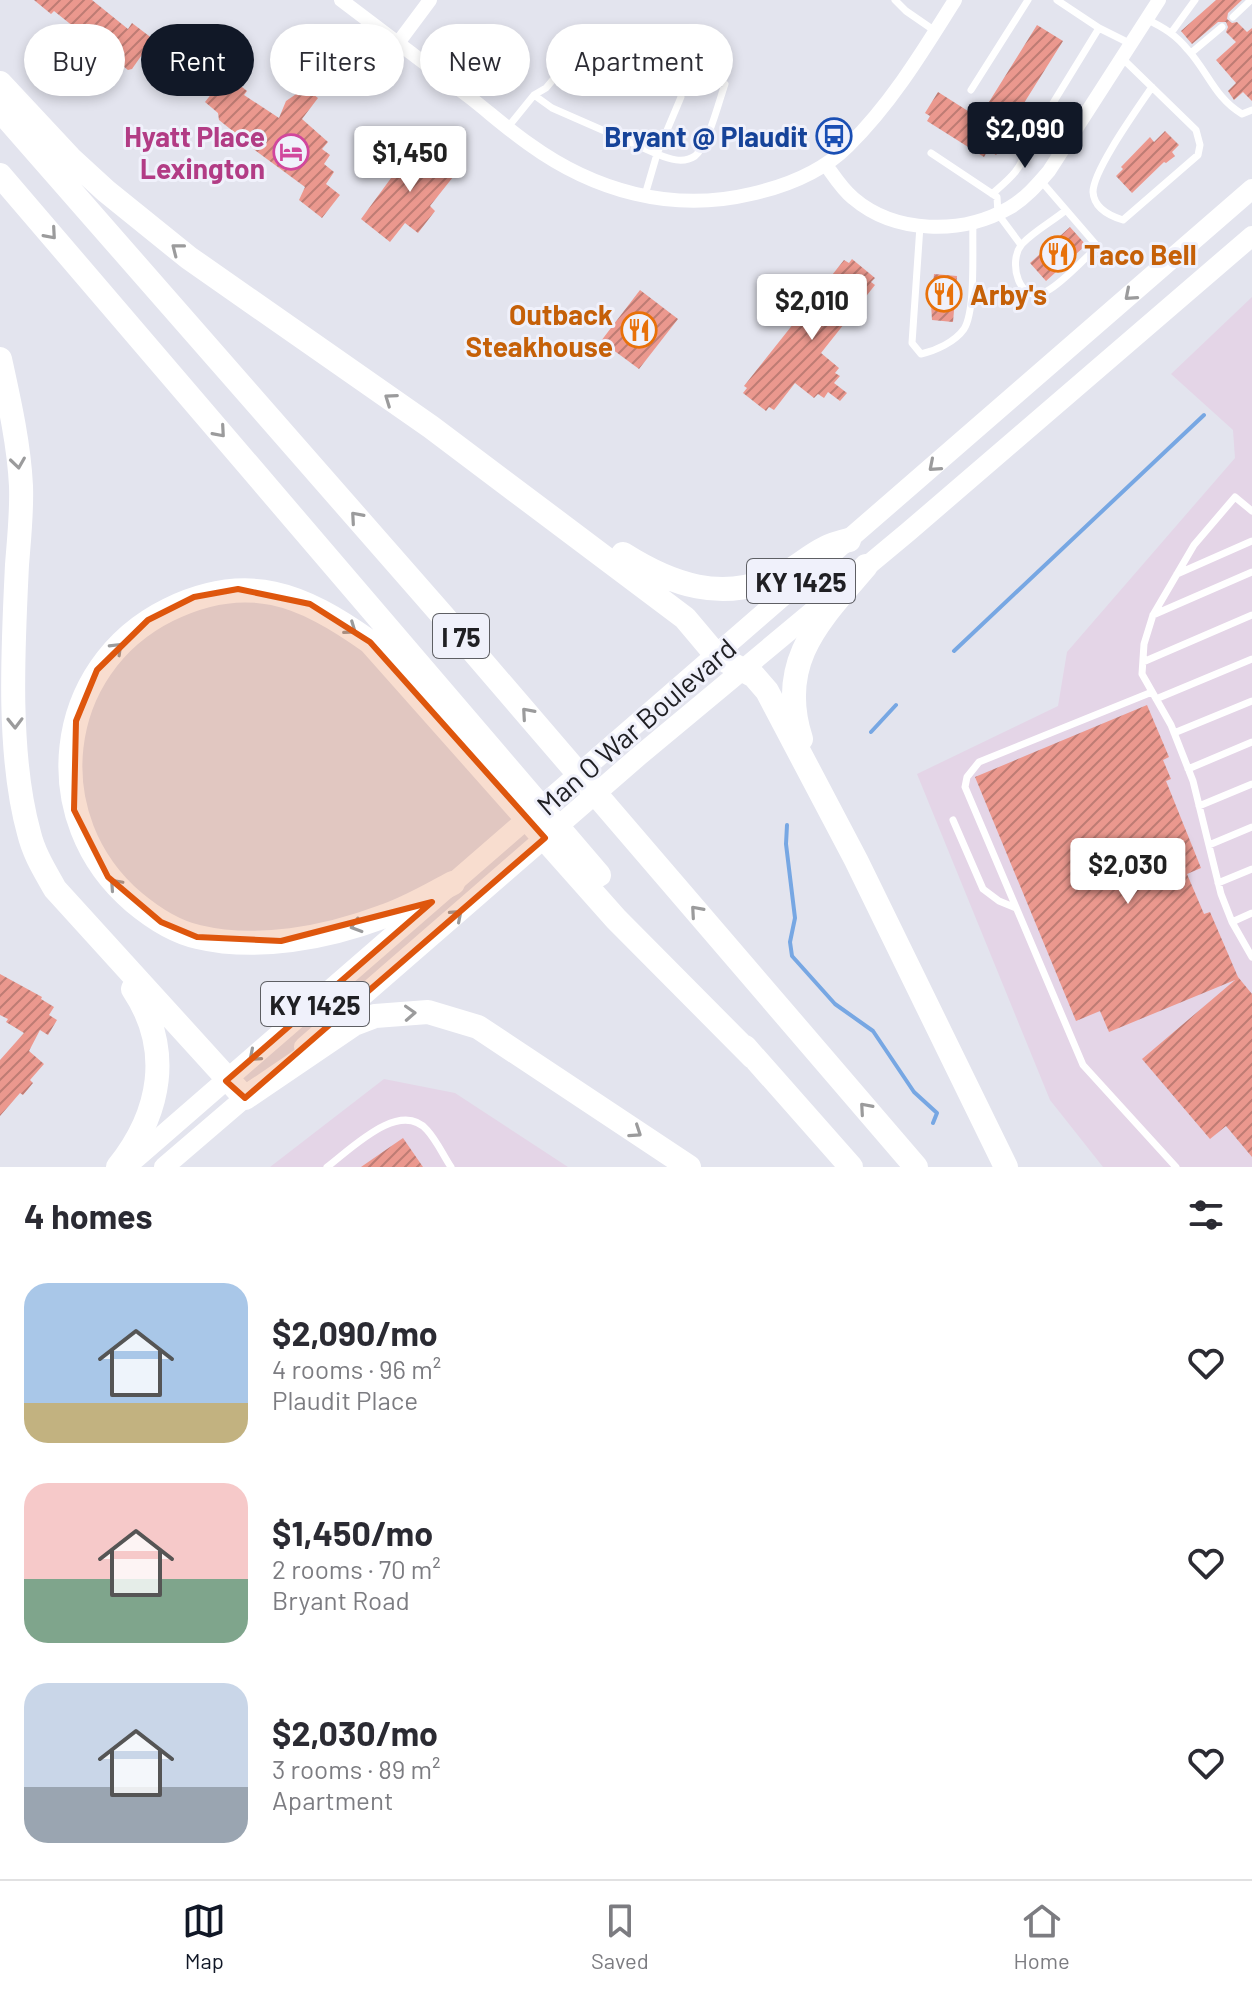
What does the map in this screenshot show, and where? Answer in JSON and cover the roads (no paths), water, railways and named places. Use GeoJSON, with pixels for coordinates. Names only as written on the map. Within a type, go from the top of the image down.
{"type":"FeatureCollection","features":[{"type":"Feature","properties":{"kind":"highway"},"geometry":{"type":"LineString","coordinates":[[0,83],[70,158],[158,234],[453,445],[685,618],[717,656],[754,676],[767,691],[856,860],[1006,1167]]}},
{"type":"Feature","properties":{"kind":"highway","name":"I 75"},"geometry":{"type":"LineString","coordinates":[[0,110],[443,616],[916,1167]]}},
{"type":"Feature","properties":{"kind":"highway","name":"I 75"},"geometry":{"type":"LineString","coordinates":[[0,175],[753,1057],[851,1167]]}},
{"type":"Feature","properties":{"kind":"highway"},"geometry":{"type":"LineString","coordinates":[[0,359],[10,401],[21,485],[15,696],[19,785],[29,834],[38,859],[55,889],[226,1081],[245,1098],[354,1024],[375,1016],[428,1012],[478,1027],[689,1167]]}},
{"type":"Feature","properties":{"kind":"highway"},"geometry":{"type":"LineString","coordinates":[[453,445],[644,567],[687,586],[730,589],[775,578],[824,548],[849,540]]}},
{"type":"Feature","properties":{"kind":"highway"},"geometry":{"type":"LineString","coordinates":[[820,790],[795,716],[799,657],[815,626],[866,566]]}},
{"type":"Feature","properties":{"kind":"highway"},"geometry":{"type":"LineString","coordinates":[[453,883],[385,917],[341,930],[281,941],[236,942],[197,937],[161,922],[108,877],[93,856],[74,810],[70,781],[76,721],[97,670],[148,620],[194,597],[238,589],[276,593],[310,604],[343,623],[370,642],[616,919],[753,1057]]}},
{"type":"Feature","properties":{"kind":"highway"},"geometry":{"type":"LineString","coordinates":[[96,934],[138,996],[156,1042],[155,1102],[132,1150],[118,1167]]}},
{"type":"Feature","properties":{"kind":"main road","name":"Man O War Boulevard"},"geometry":{"type":"LineString","coordinates":[[126,1167],[1252,189]]}},
{"type":"Feature","properties":{"kind":"main road","name":"Man O War Boulevard"},"geometry":{"type":"LineString","coordinates":[[164,1167],[635,759],[908,532],[1252,236]]}},
{"type":"Feature","properties":{"kind":"street"},"geometry":{"type":"LineString","coordinates":[[341,0],[373,24]]}},
{"type":"Feature","properties":{"kind":"street"},"geometry":{"type":"LineString","coordinates":[[404,35],[430,0]]}},
{"type":"Feature","properties":{"kind":"street"},"geometry":{"type":"LineString","coordinates":[[404,48],[507,128],[548,157],[586,178],[644,197],[707,201],[732,199],[787,183],[826,165],[847,147],[901,83],[955,0]]}},
{"type":"Feature","properties":{"kind":"street"},"geometry":{"type":"LineString","coordinates":[[826,165],[853,198],[867,209],[886,217],[920,226],[940,227],[973,223],[998,214],[1031,192],[1041,181],[1071,140],[1131,44],[1150,7]]}},
{"type":"Feature","properties":{"kind":"lane"},"geometry":{"type":"LineString","coordinates":[[895,0],[905,4],[935,31]]}},
{"type":"Feature","properties":{"kind":"lane"},"geometry":{"type":"LineString","coordinates":[[971,90],[1028,0]]}},
{"type":"Feature","properties":{"kind":"lane"},"geometry":{"type":"LineString","coordinates":[[1057,0],[1099,28],[1131,44]]}},
{"type":"Feature","properties":{"kind":"lane"},"geometry":{"type":"LineString","coordinates":[[1171,33],[1195,0]]}},
{"type":"Feature","properties":{"kind":"lane"},"geometry":{"type":"LineString","coordinates":[[1233,17],[1251,0]]}},
{"type":"Feature","properties":{"kind":"lane"},"geometry":{"type":"LineString","coordinates":[[1150,7],[1191,53],[1211,86],[1229,107],[1242,114],[1252,110]]}},
{"type":"Feature","properties":{"kind":"lane"},"geometry":{"type":"LineString","coordinates":[[1191,53],[1222,27]]}},
{"type":"Feature","properties":{"kind":"lane"},"geometry":{"type":"LineString","coordinates":[[992,194],[1019,169],[1026,147],[1099,28]]}},
{"type":"Feature","properties":{"kind":"lane"},"geometry":{"type":"LineString","coordinates":[[1122,58],[1152,87],[1196,130],[1200,145],[1198,155],[1123,220],[1100,208],[1093,194],[1096,175],[1152,87]]}},
{"type":"Feature","properties":{"kind":"lane"},"geometry":{"type":"LineString","coordinates":[[507,128],[534,95],[546,88]]}},
{"type":"Feature","properties":{"kind":"lane"},"geometry":{"type":"LineString","coordinates":[[534,95],[552,108],[657,154],[681,160],[694,156],[702,146],[721,96]]}},
{"type":"Feature","properties":{"kind":"lane"},"geometry":{"type":"LineString","coordinates":[[644,197],[657,154],[681,96]]}},
{"type":"Feature","properties":{"kind":"lane"},"geometry":{"type":"LineString","coordinates":[[931,153],[997,197],[998,214],[1021,245]]}},
{"type":"Feature","properties":{"kind":"lane"},"geometry":{"type":"LineString","coordinates":[[1041,181],[1098,247],[1046,292],[1033,294],[1023,289],[1016,277],[1016,258],[1021,245],[1066,210]]}},
{"type":"Feature","properties":{"kind":"lane"},"geometry":{"type":"LineString","coordinates":[[920,226],[912,343],[921,354],[935,351],[963,331],[971,313],[973,223]]}},
{"type":"Feature","properties":{"kind":"lane"},"geometry":{"type":"LineString","coordinates":[[1252,511],[1235,497],[1194,545],[1153,615],[1144,644],[1142,674],[1174,733],[1188,769],[1218,883],[1232,922],[1252,957]]}},
{"type":"Feature","properties":{"kind":"lane"},"geometry":{"type":"LineString","coordinates":[[1176,574],[1252,541]]}},
{"type":"Feature","properties":{"kind":"lane"},"geometry":{"type":"LineString","coordinates":[[1153,615],[1252,572]]}},
{"type":"Feature","properties":{"kind":"lane"},"geometry":{"type":"LineString","coordinates":[[1143,662],[1252,615]]}},
{"type":"Feature","properties":{"kind":"lane"},"geometry":{"type":"LineString","coordinates":[[1176,1167],[1083,1065],[965,787],[967,777],[979,762],[1252,659]]}},
{"type":"Feature","properties":{"kind":"lane"},"geometry":{"type":"LineString","coordinates":[[1174,733],[1252,701]]}},
{"type":"Feature","properties":{"kind":"lane"},"geometry":{"type":"LineString","coordinates":[[1188,769],[1252,742]]}},
{"type":"Feature","properties":{"kind":"lane"},"geometry":{"type":"LineString","coordinates":[[1199,806],[1252,784]]}},
{"type":"Feature","properties":{"kind":"lane"},"geometry":{"type":"LineString","coordinates":[[953,820],[983,889],[999,901],[1016,908]]}},
{"type":"Feature","properties":{"kind":"lane"},"geometry":{"type":"LineString","coordinates":[[1209,845],[1252,827]]}},
{"type":"Feature","properties":{"kind":"lane"},"geometry":{"type":"LineString","coordinates":[[1218,883],[1252,869]]}},
{"type":"Feature","properties":{"kind":"lane"},"geometry":{"type":"LineString","coordinates":[[1232,922],[1252,913]]}},
{"type":"Feature","properties":{"kind":"lane"},"geometry":{"type":"LineString","coordinates":[[327,1167],[388,1122],[410,1119],[426,1128],[451,1167]]}},
{"type":"Feature","properties":{"kind":"waterway"},"geometry":{"type":"LineString","coordinates":[[954,651],[1204,415]]}},
{"type":"Feature","properties":{"kind":"waterway"},"geometry":{"type":"LineString","coordinates":[[871,732],[896,705]]}},
{"type":"Feature","properties":{"kind":"waterway"},"geometry":{"type":"LineString","coordinates":[[787,825],[786,844],[795,918],[790,942],[792,956],[835,1004],[873,1031],[914,1092],[937,1113],[933,1123]]}},
{"type":"Feature","properties":{"kind":"place","name":"Bryant @ Plaudit"},"geometry":{"type":"Point","coordinates":[834,136]}},
{"type":"Feature","properties":{"kind":"place","name":"Hyatt Place Lexington"},"geometry":{"type":"Point","coordinates":[291,152]}},
{"type":"Feature","properties":{"kind":"place","name":"Taco Bell"},"geometry":{"type":"Point","coordinates":[1058,254]}},
{"type":"Feature","properties":{"kind":"place","name":"Arby's"},"geometry":{"type":"Point","coordinates":[944,294]}},
{"type":"Feature","properties":{"kind":"place","name":"Outback Steakhouse"},"geometry":{"type":"Point","coordinates":[639,330]}}]}
